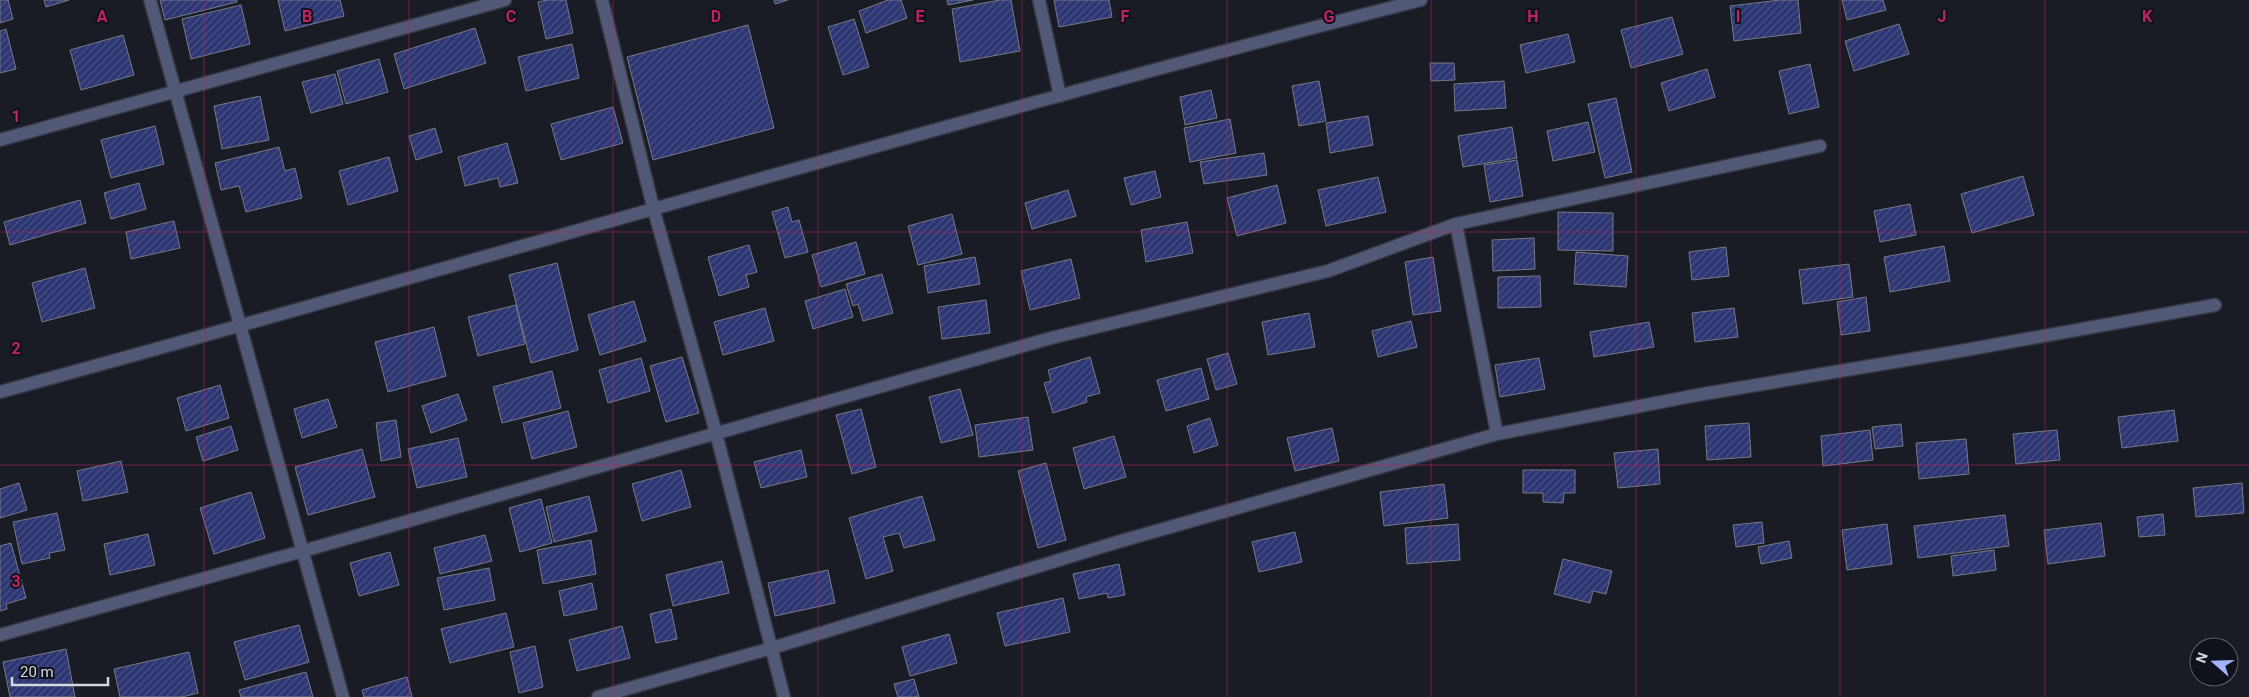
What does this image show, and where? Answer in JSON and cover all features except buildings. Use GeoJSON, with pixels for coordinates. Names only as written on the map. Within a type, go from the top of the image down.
{"type":"FeatureCollection","features":[{"type":"Feature","properties":{"kind":"street"},"geometry":{"type":"LineString","coordinates":[[150,0],[343,697]]}},
{"type":"Feature","properties":{"kind":"street"},"geometry":{"type":"LineString","coordinates":[[0,140],[505,0]]}},
{"type":"Feature","properties":{"kind":"street"},"geometry":{"type":"LineString","coordinates":[[602,0],[653,208],[716,434],[784,697]]}},
{"type":"Feature","properties":{"kind":"street"},"geometry":{"type":"LineString","coordinates":[[1039,0],[1060,96]]}},
{"type":"Feature","properties":{"kind":"street"},"geometry":{"type":"LineString","coordinates":[[0,392],[240,327],[653,208],[1060,96],[1376,6],[1421,0]]}},
{"type":"Feature","properties":{"kind":"street"},"geometry":{"type":"LineString","coordinates":[[0,635],[303,551],[1050,338],[1328,270],[1456,224],[1820,146]]}},
{"type":"Feature","properties":{"kind":"street"},"geometry":{"type":"LineString","coordinates":[[1456,224],[1498,434]]}},
{"type":"Feature","properties":{"kind":"street"},"geometry":{"type":"LineString","coordinates":[[598,697],[772,648],[1121,541],[1498,434],[1697,394],[1960,351],[2215,305]]}}]}
